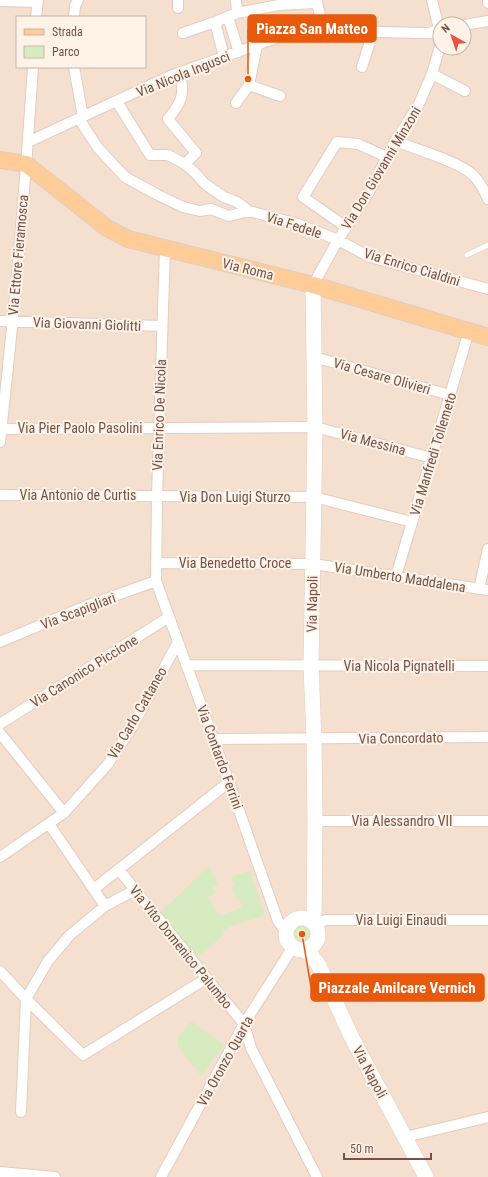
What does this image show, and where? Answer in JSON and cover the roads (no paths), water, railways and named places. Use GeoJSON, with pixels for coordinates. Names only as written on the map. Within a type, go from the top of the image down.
{"type":"FeatureCollection","features":[{"type":"Feature","properties":{"kind":"main road"},"geometry":{"type":"LineString","coordinates":[[0,160],[26,164]]}},
{"type":"Feature","properties":{"kind":"main road","name":"Via Roma"},"geometry":{"type":"LineString","coordinates":[[26,164],[107,228],[128,239],[313,285],[488,337]]}},
{"type":"Feature","properties":{"kind":"main road","name":"Via Napoli"},"geometry":{"type":"LineString","coordinates":[[313,285],[315,427],[311,666],[315,820],[314,924]]}},
{"type":"Feature","properties":{"kind":"main road"},"geometry":{"type":"LineString","coordinates":[[305,918],[314,924],[318,932],[316,941],[313,945],[298,949],[287,941],[286,932],[291,923],[295,920],[305,918]]}},
{"type":"Feature","properties":{"kind":"main road","name":"Via Napoli"},"geometry":{"type":"LineString","coordinates":[[316,941],[318,964]]}},
{"type":"Feature","properties":{"kind":"main road","name":"Via Napoli"},"geometry":{"type":"LineString","coordinates":[[298,949],[310,954],[318,964],[352,1038],[426,1177]]}},
{"type":"Feature","properties":{"kind":"street"},"geometry":{"type":"LineString","coordinates":[[74,16],[75,6],[78,0]]}},
{"type":"Feature","properties":{"kind":"street"},"geometry":{"type":"LineString","coordinates":[[236,0],[233,15],[239,52]]}},
{"type":"Feature","properties":{"kind":"street"},"geometry":{"type":"LineString","coordinates":[[432,0],[436,16]]}},
{"type":"Feature","properties":{"kind":"street"},"geometry":{"type":"LineString","coordinates":[[0,1],[38,1],[36,16]]}},
{"type":"Feature","properties":{"kind":"street"},"geometry":{"type":"LineString","coordinates":[[183,33],[233,15],[279,5],[317,3],[323,28]]}},
{"type":"Feature","properties":{"kind":"street"},"geometry":{"type":"LineString","coordinates":[[472,24],[488,21]]}},
{"type":"Feature","properties":{"kind":"street"},"geometry":{"type":"LineString","coordinates":[[215,22],[224,57]]}},
{"type":"Feature","properties":{"kind":"street","name":"Via Nicola Ingusci"},"geometry":{"type":"LineString","coordinates":[[28,142],[180,73],[279,37],[323,28],[345,31],[432,32]]}},
{"type":"Feature","properties":{"kind":"street"},"geometry":{"type":"LineString","coordinates":[[362,67],[373,32]]}},
{"type":"Feature","properties":{"kind":"street"},"geometry":{"type":"LineString","coordinates":[[236,103],[249,85],[257,45]]}},
{"type":"Feature","properties":{"kind":"street","name":"Via Don Giovanni Minzoni"},"geometry":{"type":"LineString","coordinates":[[313,285],[338,240],[368,192],[395,141],[418,106],[432,74],[437,56]]}},
{"type":"Feature","properties":{"kind":"street","name":"Via Ettore Fieramosca"},"geometry":{"type":"LineString","coordinates":[[0,442],[28,142],[33,68]]}},
{"type":"Feature","properties":{"kind":"street"},"geometry":{"type":"LineString","coordinates":[[74,68],[81,118],[98,148],[126,177],[183,207],[200,211],[211,209],[229,216],[249,211]]}},
{"type":"Feature","properties":{"kind":"street"},"geometry":{"type":"LineString","coordinates":[[180,73],[183,86],[182,96],[177,108],[168,119],[196,153],[185,164]]}},
{"type":"Feature","properties":{"kind":"street"},"geometry":{"type":"LineString","coordinates":[[432,74],[465,92]]}},
{"type":"Feature","properties":{"kind":"street"},"geometry":{"type":"LineString","coordinates":[[249,85],[280,96]]}},
{"type":"Feature","properties":{"kind":"street"},"geometry":{"type":"LineString","coordinates":[[117,102],[150,155],[168,154],[185,164],[205,184],[237,202],[249,211]]}},
{"type":"Feature","properties":{"kind":"street"},"geometry":{"type":"LineString","coordinates":[[395,141],[458,165],[472,174],[484,190],[488,199]]}},
{"type":"Feature","properties":{"kind":"street"},"geometry":{"type":"LineString","coordinates":[[346,227],[303,196],[336,142],[358,144],[387,156]]}},
{"type":"Feature","properties":{"kind":"street","name":"Via Fedele"},"geometry":{"type":"LineString","coordinates":[[249,211],[298,224],[338,240]]}},
{"type":"Feature","properties":{"kind":"street","name":"Via Enrico Cialdini"},"geometry":{"type":"LineString","coordinates":[[338,240],[370,257],[488,289]]}},
{"type":"Feature","properties":{"kind":"street","name":"Via Enrico De Nicola"},"geometry":{"type":"LineString","coordinates":[[156,581],[164,248]]}},
{"type":"Feature","properties":{"kind":"street","name":"Via Giovanni Giolitti"},"geometry":{"type":"LineString","coordinates":[[0,321],[162,326]]}},
{"type":"Feature","properties":{"kind":"street","name":"Via Manfredi Tollemeto"},"geometry":{"type":"LineString","coordinates":[[396,576],[470,331]]}},
{"type":"Feature","properties":{"kind":"street","name":"Via Cesare Olivieri"},"geometry":{"type":"LineString","coordinates":[[314,357],[450,395]]}},
{"type":"Feature","properties":{"kind":"street","name":"Via Messina"},"geometry":{"type":"LineString","coordinates":[[159,428],[315,427],[432,458]]}},
{"type":"Feature","properties":{"kind":"street","name":"Via Pier Paolo Pasolini"},"geometry":{"type":"LineString","coordinates":[[1,429],[159,428]]}},
{"type":"Feature","properties":{"kind":"street","name":"Via Antonio de Curtis"},"geometry":{"type":"LineString","coordinates":[[0,495],[157,496]]}},
{"type":"Feature","properties":{"kind":"street","name":"Via Don Luigi Sturzo"},"geometry":{"type":"LineString","coordinates":[[157,496],[314,497],[412,522]]}},
{"type":"Feature","properties":{"kind":"street"},"geometry":{"type":"LineString","coordinates":[[483,590],[488,549]]}},
{"type":"Feature","properties":{"kind":"street","name":"Via Benedetto Croce"},"geometry":{"type":"LineString","coordinates":[[156,563],[313,564]]}},
{"type":"Feature","properties":{"kind":"street","name":"Via Umberto Maddalena"},"geometry":{"type":"LineString","coordinates":[[313,564],[483,590]]}},
{"type":"Feature","properties":{"kind":"street","name":"Via Contardo Ferrini"},"geometry":{"type":"LineString","coordinates":[[156,581],[214,739],[278,921],[286,932]]}},
{"type":"Feature","properties":{"kind":"street","name":"Via Scapigliari"},"geometry":{"type":"LineString","coordinates":[[0,642],[86,606],[156,581]]}},
{"type":"Feature","properties":{"kind":"street","name":"Via Canonico Piccione"},"geometry":{"type":"LineString","coordinates":[[0,724],[169,617]]}},
{"type":"Feature","properties":{"kind":"street","name":"Via Carlo Cattaneo"},"geometry":{"type":"LineString","coordinates":[[0,857],[64,813],[108,764],[132,727],[178,642]]}},
{"type":"Feature","properties":{"kind":"street","name":"Via Nicola Pignatelli"},"geometry":{"type":"LineString","coordinates":[[186,665],[488,666]]}},
{"type":"Feature","properties":{"kind":"street"},"geometry":{"type":"LineString","coordinates":[[0,733],[64,813]]}},
{"type":"Feature","properties":{"kind":"street","name":"Via Concordato"},"geometry":{"type":"LineString","coordinates":[[214,739],[488,736]]}},
{"type":"Feature","properties":{"kind":"street"},"geometry":{"type":"LineString","coordinates":[[94,889],[229,782]]}},
{"type":"Feature","properties":{"kind":"street","name":"Via Alessandro VII"},"geometry":{"type":"LineString","coordinates":[[315,820],[488,821]]}},
{"type":"Feature","properties":{"kind":"street"},"geometry":{"type":"LineString","coordinates":[[49,824],[105,906]]}},
{"type":"Feature","properties":{"kind":"street","name":"Via Vito Domenico Palumbo"},"geometry":{"type":"LineString","coordinates":[[119,870],[244,1024]]}},
{"type":"Feature","properties":{"kind":"street"},"geometry":{"type":"LineString","coordinates":[[21,1112],[26,999],[48,962],[70,935],[105,906],[135,890]]}},
{"type":"Feature","properties":{"kind":"street","name":"Via Luigi Einaudi"},"geometry":{"type":"LineString","coordinates":[[314,924],[326,920],[488,920]]}},
{"type":"Feature","properties":{"kind":"street","name":"Via Oronzo Quarta"},"geometry":{"type":"LineString","coordinates":[[161,1177],[244,1024],[298,949]]}},
{"type":"Feature","properties":{"kind":"street"},"geometry":{"type":"LineString","coordinates":[[0,971],[83,1055],[207,978]]}},
{"type":"Feature","properties":{"kind":"street"},"geometry":{"type":"LineString","coordinates":[[244,1024],[251,1048],[317,1177]]}},
{"type":"Feature","properties":{"kind":"street"},"geometry":{"type":"LineString","coordinates":[[405,1137],[488,1117]]}},
{"type":"Feature","properties":{"kind":"street"},"geometry":{"type":"LineString","coordinates":[[0,1172],[55,1177]]}},
{"type":"Feature","properties":{"kind":"lane"},"geometry":{"type":"LineString","coordinates":[[467,254],[488,245]]}},
{"type":"Feature","properties":{"kind":"place","name":"Piazza San Matteo"},"geometry":{"type":"Point","coordinates":[248,79]}},
{"type":"Feature","properties":{"kind":"place","name":"Piazzale Amilcare Vernich"},"geometry":{"type":"Point","coordinates":[302,934]}}]}
